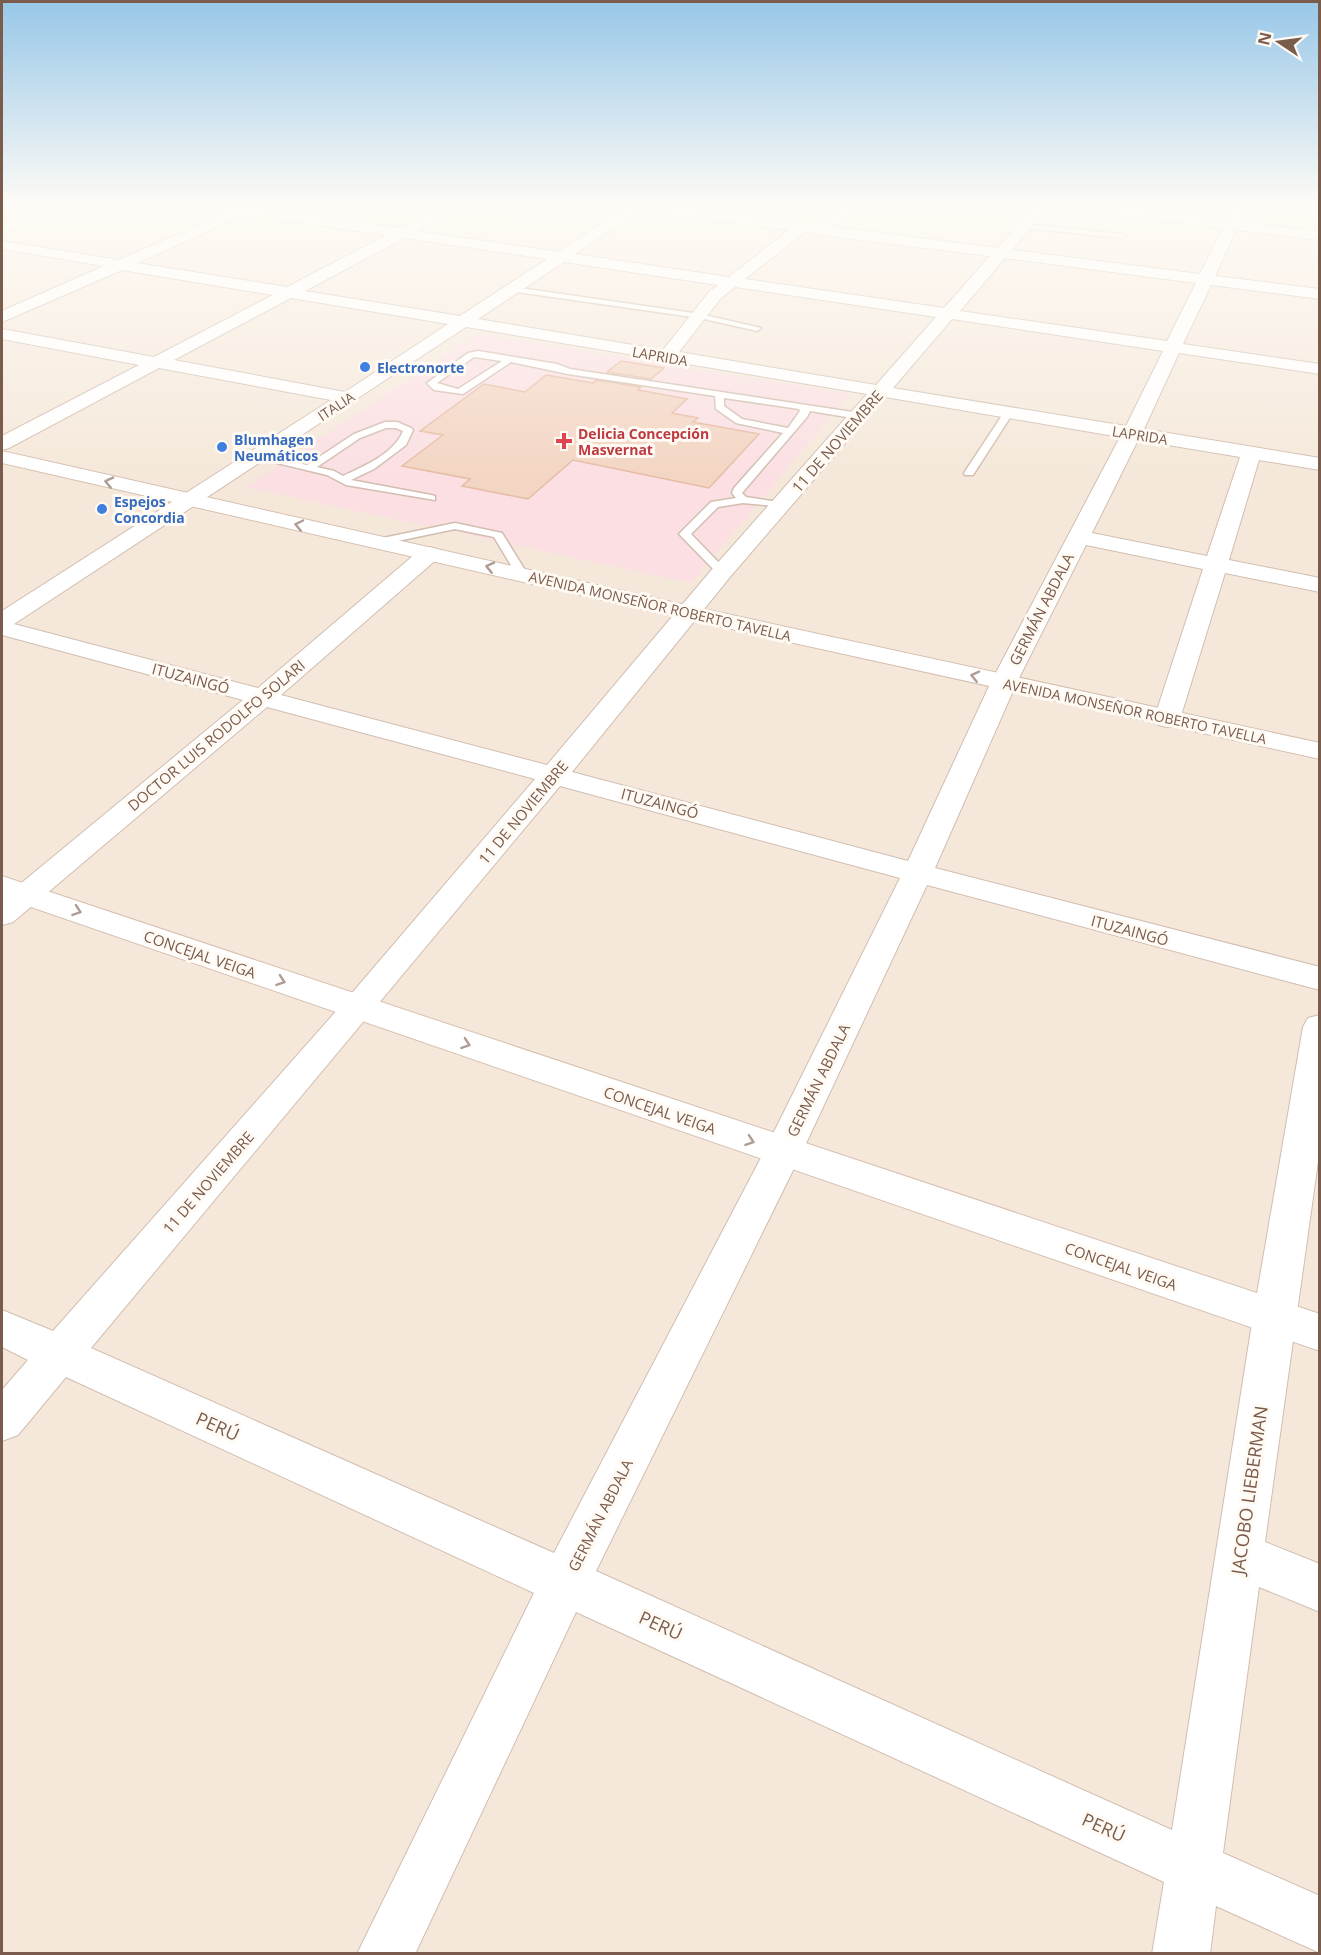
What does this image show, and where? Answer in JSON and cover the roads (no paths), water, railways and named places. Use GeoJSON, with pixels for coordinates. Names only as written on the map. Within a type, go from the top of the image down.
{"type":"FeatureCollection","features":[{"type":"Feature","properties":{"kind":"street"},"geometry":{"type":"LineString","coordinates":[[2,317],[52,294]]}},
{"type":"Feature","properties":{"kind":"street"},"geometry":{"type":"LineString","coordinates":[[2,444],[284,294]]}},
{"type":"Feature","properties":{"kind":"street","name":"LAPRIDA"},"geometry":{"type":"LineString","coordinates":[[301,294],[666,357],[1320,464]]}},
{"type":"Feature","properties":{"kind":"street","name":"ITALIA"},"geometry":{"type":"LineString","coordinates":[[2,621],[505,294]]}},
{"type":"Feature","properties":{"kind":"street"},"geometry":{"type":"LineString","coordinates":[[666,357],[716,294]]}},
{"type":"Feature","properties":{"kind":"street"},"geometry":{"type":"LineString","coordinates":[[807,294],[1320,369]]}},
{"type":"Feature","properties":{"kind":"street","name":"11 DE NOVIEMBRE"},"geometry":{"type":"LineString","coordinates":[[2,1421],[358,1008],[722,572],[966,294]]}},
{"type":"Feature","properties":{"kind":"street","name":"GERMÁN ABDALA"},"geometry":{"type":"LineString","coordinates":[[385,1953],[566,1582],[783,1152],[917,874],[1004,682],[1132,433],[1199,294]]}},
{"type":"Feature","properties":{"kind":"street"},"geometry":{"type":"LineString","coordinates":[[2,334],[348,398]]}},
{"type":"Feature","properties":{"kind":"street"},"geometry":{"type":"LineString","coordinates":[[1167,719],[1251,453]]}},
{"type":"Feature","properties":{"kind":"street","name":"AVENIDA MONSEÑOR ROBERTO TAVELLA"},"geometry":{"type":"LineString","coordinates":[[2,457],[690,613],[1320,751]]}},
{"type":"Feature","properties":{"kind":"street"},"geometry":{"type":"LineString","coordinates":[[1078,537],[1320,585]]}},
{"type":"Feature","properties":{"kind":"street","name":"DOCTOR LUIS RODOLFO SOLARI"},"geometry":{"type":"LineString","coordinates":[[10,898],[262,697],[429,554]]}},
{"type":"Feature","properties":{"kind":"street","name":"ITUZAINGÓ"},"geometry":{"type":"LineString","coordinates":[[2,628],[554,774],[917,874],[1320,979]]}},
{"type":"Feature","properties":{"kind":"street","name":"CONCEJAL VEIGA"},"geometry":{"type":"LineString","coordinates":[[10,898],[358,1008],[1320,1333]]}},
{"type":"Feature","properties":{"kind":"street","name":"JACOBO LIEBERMAN"},"geometry":{"type":"LineString","coordinates":[[1181,1953],[1274,1317],[1320,1027]]}},
{"type":"Feature","properties":{"kind":"street","name":"PERÚ"},"geometry":{"type":"LineString","coordinates":[[2,1328],[1320,1925]]}},
{"type":"Feature","properties":{"kind":"street"},"geometry":{"type":"LineString","coordinates":[[1240,1556],[1320,1588]]}},
{"type":"Feature","properties":{"kind":"lane"},"geometry":{"type":"LineString","coordinates":[[549,294],[700,316],[757,328]]}},
{"type":"Feature","properties":{"kind":"lane"},"geometry":{"type":"LineString","coordinates":[[510,359],[460,392],[437,388],[432,382],[475,354],[510,359],[720,395],[859,416]]}},
{"type":"Feature","properties":{"kind":"lane"},"geometry":{"type":"LineString","coordinates":[[705,381],[781,394],[791,397],[793,400],[789,404]]}},
{"type":"Feature","properties":{"kind":"lane"},"geometry":{"type":"LineString","coordinates":[[720,395],[719,407],[739,422],[790,431]]}},
{"type":"Feature","properties":{"kind":"lane"},"geometry":{"type":"LineString","coordinates":[[743,500],[737,493],[738,490],[804,415],[803,407]]}},
{"type":"Feature","properties":{"kind":"lane"},"geometry":{"type":"LineString","coordinates":[[969,473],[1008,413]]}},
{"type":"Feature","properties":{"kind":"lane"},"geometry":{"type":"LineString","coordinates":[[309,468],[380,425],[404,426],[408,430],[402,443],[370,467],[342,480]]}},
{"type":"Feature","properties":{"kind":"lane"},"geometry":{"type":"LineString","coordinates":[[256,457],[330,473],[342,480],[431,498]]}},
{"type":"Feature","properties":{"kind":"lane"},"geometry":{"type":"LineString","coordinates":[[722,572],[685,534],[716,504],[743,500],[781,505]]}},
{"type":"Feature","properties":{"kind":"lane"},"geometry":{"type":"LineString","coordinates":[[378,542],[455,526],[498,535],[522,574]]}},
{"type":"Feature","properties":{"kind":"place","name":"Electronorte"},"geometry":{"type":"Point","coordinates":[365,367]}},
{"type":"Feature","properties":{"kind":"place","name":"Delicia Concepción Masvernat"},"geometry":{"type":"Point","coordinates":[564,441]}},
{"type":"Feature","properties":{"kind":"place","name":"Blumhagen Neumáticos"},"geometry":{"type":"Point","coordinates":[222,447]}},
{"type":"Feature","properties":{"kind":"place","name":"Espejos Concordia"},"geometry":{"type":"Point","coordinates":[102,509]}}]}
